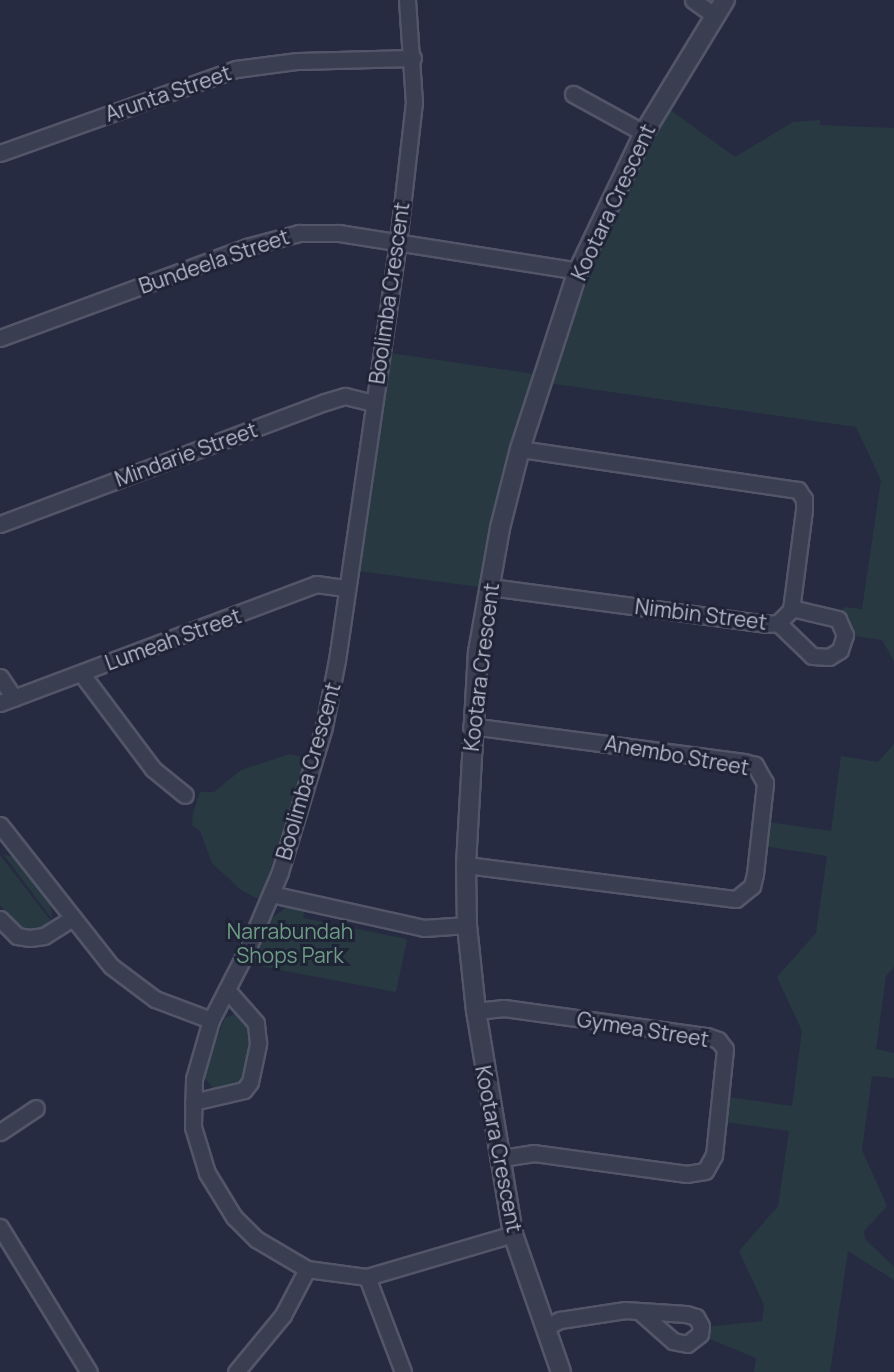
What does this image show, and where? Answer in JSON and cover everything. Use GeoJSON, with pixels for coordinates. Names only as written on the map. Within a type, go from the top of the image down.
{"type":"FeatureCollection","features":[{"type":"Feature","properties":{"kind":"street","name":"Boolimba Crescent"},"geometry":{"type":"LineString","coordinates":[[407,0],[413,58],[414,102],[398,242],[324,727],[272,894],[228,990],[211,1020],[194,1079],[193,1102],[198,1151],[234,1217],[256,1239],[307,1269],[367,1277],[513,1234]]}},
{"type":"Feature","properties":{"kind":"street"},"geometry":{"type":"LineString","coordinates":[[693,0],[714,15]]}},
{"type":"Feature","properties":{"kind":"street","name":"Kootara Crescent"},"geometry":{"type":"LineString","coordinates":[[561,1372],[513,1234],[498,1159],[476,1011],[467,926],[466,865],[471,726],[478,652],[520,449],[578,271],[644,133],[725,0]]}},
{"type":"Feature","properties":{"kind":"street","name":"Arunta Street"},"geometry":{"type":"LineString","coordinates":[[0,153],[236,69],[297,61],[413,58]]}},
{"type":"Feature","properties":{"kind":"street"},"geometry":{"type":"LineString","coordinates":[[573,94],[644,133]]}},
{"type":"Feature","properties":{"kind":"street","name":"Bundeela Street"},"geometry":{"type":"LineString","coordinates":[[0,338],[250,246],[299,232],[339,233],[578,271]]}},
{"type":"Feature","properties":{"kind":"street","name":"Mindarie Street"},"geometry":{"type":"LineString","coordinates":[[0,524],[325,402],[345,396],[373,403]]}},
{"type":"Feature","properties":{"kind":"street","name":"Nimbin Street"},"geometry":{"type":"LineString","coordinates":[[490,587],[778,623],[792,608],[804,510],[804,499],[798,490],[520,449]]}},
{"type":"Feature","properties":{"kind":"street","name":"Lumeah Street"},"geometry":{"type":"LineString","coordinates":[[7,700],[316,584],[346,588]]}},
{"type":"Feature","properties":{"kind":"street"},"geometry":{"type":"LineString","coordinates":[[778,623],[812,656],[829,657],[840,650],[845,635],[838,619],[792,608]]}},
{"type":"Feature","properties":{"kind":"street"},"geometry":{"type":"LineString","coordinates":[[81,673],[153,769],[185,795]]}},
{"type":"Feature","properties":{"kind":"street"},"geometry":{"type":"LineString","coordinates":[[0,677],[7,700]]}},
{"type":"Feature","properties":{"kind":"street","name":"Anembo Street"},"geometry":{"type":"LineString","coordinates":[[466,865],[735,899],[752,886],[765,783],[755,765],[744,762],[471,726]]}},
{"type":"Feature","properties":{"kind":"street"},"geometry":{"type":"LineString","coordinates":[[2,831],[111,966],[133,985],[155,999],[211,1020]]}},
{"type":"Feature","properties":{"kind":"street"},"geometry":{"type":"LineString","coordinates":[[272,894],[424,928],[467,926]]}},
{"type":"Feature","properties":{"kind":"street"},"geometry":{"type":"LineString","coordinates":[[0,919],[17,936],[30,938],[44,936],[73,918]]}},
{"type":"Feature","properties":{"kind":"street"},"geometry":{"type":"LineString","coordinates":[[193,1102],[244,1090],[250,1082],[258,1043],[256,1023],[228,990]]}},
{"type":"Feature","properties":{"kind":"street","name":"Gymea Street"},"geometry":{"type":"LineString","coordinates":[[476,1011],[504,1008],[707,1036],[718,1040],[725,1049],[714,1155],[705,1171],[687,1174],[534,1153],[498,1159]]}},
{"type":"Feature","properties":{"kind":"street"},"geometry":{"type":"LineString","coordinates":[[0,1132],[36,1108]]}},
{"type":"Feature","properties":{"kind":"street"},"geometry":{"type":"LineString","coordinates":[[0,1227],[89,1372]]}},
{"type":"Feature","properties":{"kind":"street"},"geometry":{"type":"LineString","coordinates":[[236,1372],[283,1315],[307,1269]]}},
{"type":"Feature","properties":{"kind":"street"},"geometry":{"type":"LineString","coordinates":[[367,1277],[402,1372]]}},
{"type":"Feature","properties":{"kind":"street"},"geometry":{"type":"LineString","coordinates":[[546,1327],[606,1312],[640,1312]]}},
{"type":"Feature","properties":{"kind":"green space"},"geometry":{"type":"Polygon","coordinates":[[[669,109],[735,157],[793,122],[820,120],[820,125],[894,128],[894,661],[882,640],[855,636],[842,610],[844,607],[862,609],[881,480],[856,427],[548,383],[608,229],[669,109]]]}},
{"type":"Feature","properties":{"kind":"green space"},"geometry":{"type":"Polygon","coordinates":[[[390,353],[534,374],[513,444],[480,587],[359,571],[390,353]]]}},
{"type":"Feature","properties":{"kind":"green space"},"geometry":{"type":"Polygon","coordinates":[[[894,744],[894,967],[886,976],[876,1049],[894,1053],[894,1078],[872,1076],[862,1150],[887,1206],[864,1231],[865,1239],[894,1267],[894,1280],[848,1251],[830,1372],[754,1372],[756,1358],[705,1337],[706,1327],[762,1321],[764,1305],[739,1251],[778,1206],[789,1131],[725,1122],[728,1097],[792,1106],[802,1031],[777,977],[816,933],[827,856],[764,846],[768,822],[831,831],[841,756],[878,762],[894,744]]]}},
{"type":"Feature","properties":{"kind":"green space"},"geometry":{"type":"Polygon","coordinates":[[[290,754],[307,758],[260,900],[241,890],[212,863],[200,831],[192,825],[193,813],[200,792],[214,792],[241,770],[290,754]]]}},
{"type":"Feature","properties":{"kind":"green space"},"geometry":{"type":"Polygon","coordinates":[[[3,854],[18,858],[50,899],[52,919],[3,854]]]}},
{"type":"Feature","properties":{"kind":"green space"},"geometry":{"type":"Polygon","coordinates":[[[0,855],[51,921],[40,932],[22,930],[0,905],[0,855]]]}},
{"type":"Feature","properties":{"kind":"green space","name":"Narrabundah Shops Park"},"geometry":{"type":"Polygon","coordinates":[[[287,907],[305,908],[303,918],[407,939],[396,992],[249,964],[270,919],[287,907]]]}},
{"type":"Feature","properties":{"kind":"green space"},"geometry":{"type":"Polygon","coordinates":[[[239,1012],[253,1026],[249,1069],[240,1084],[215,1091],[204,1077],[209,1055],[225,1018],[239,1012]]]}}]}
